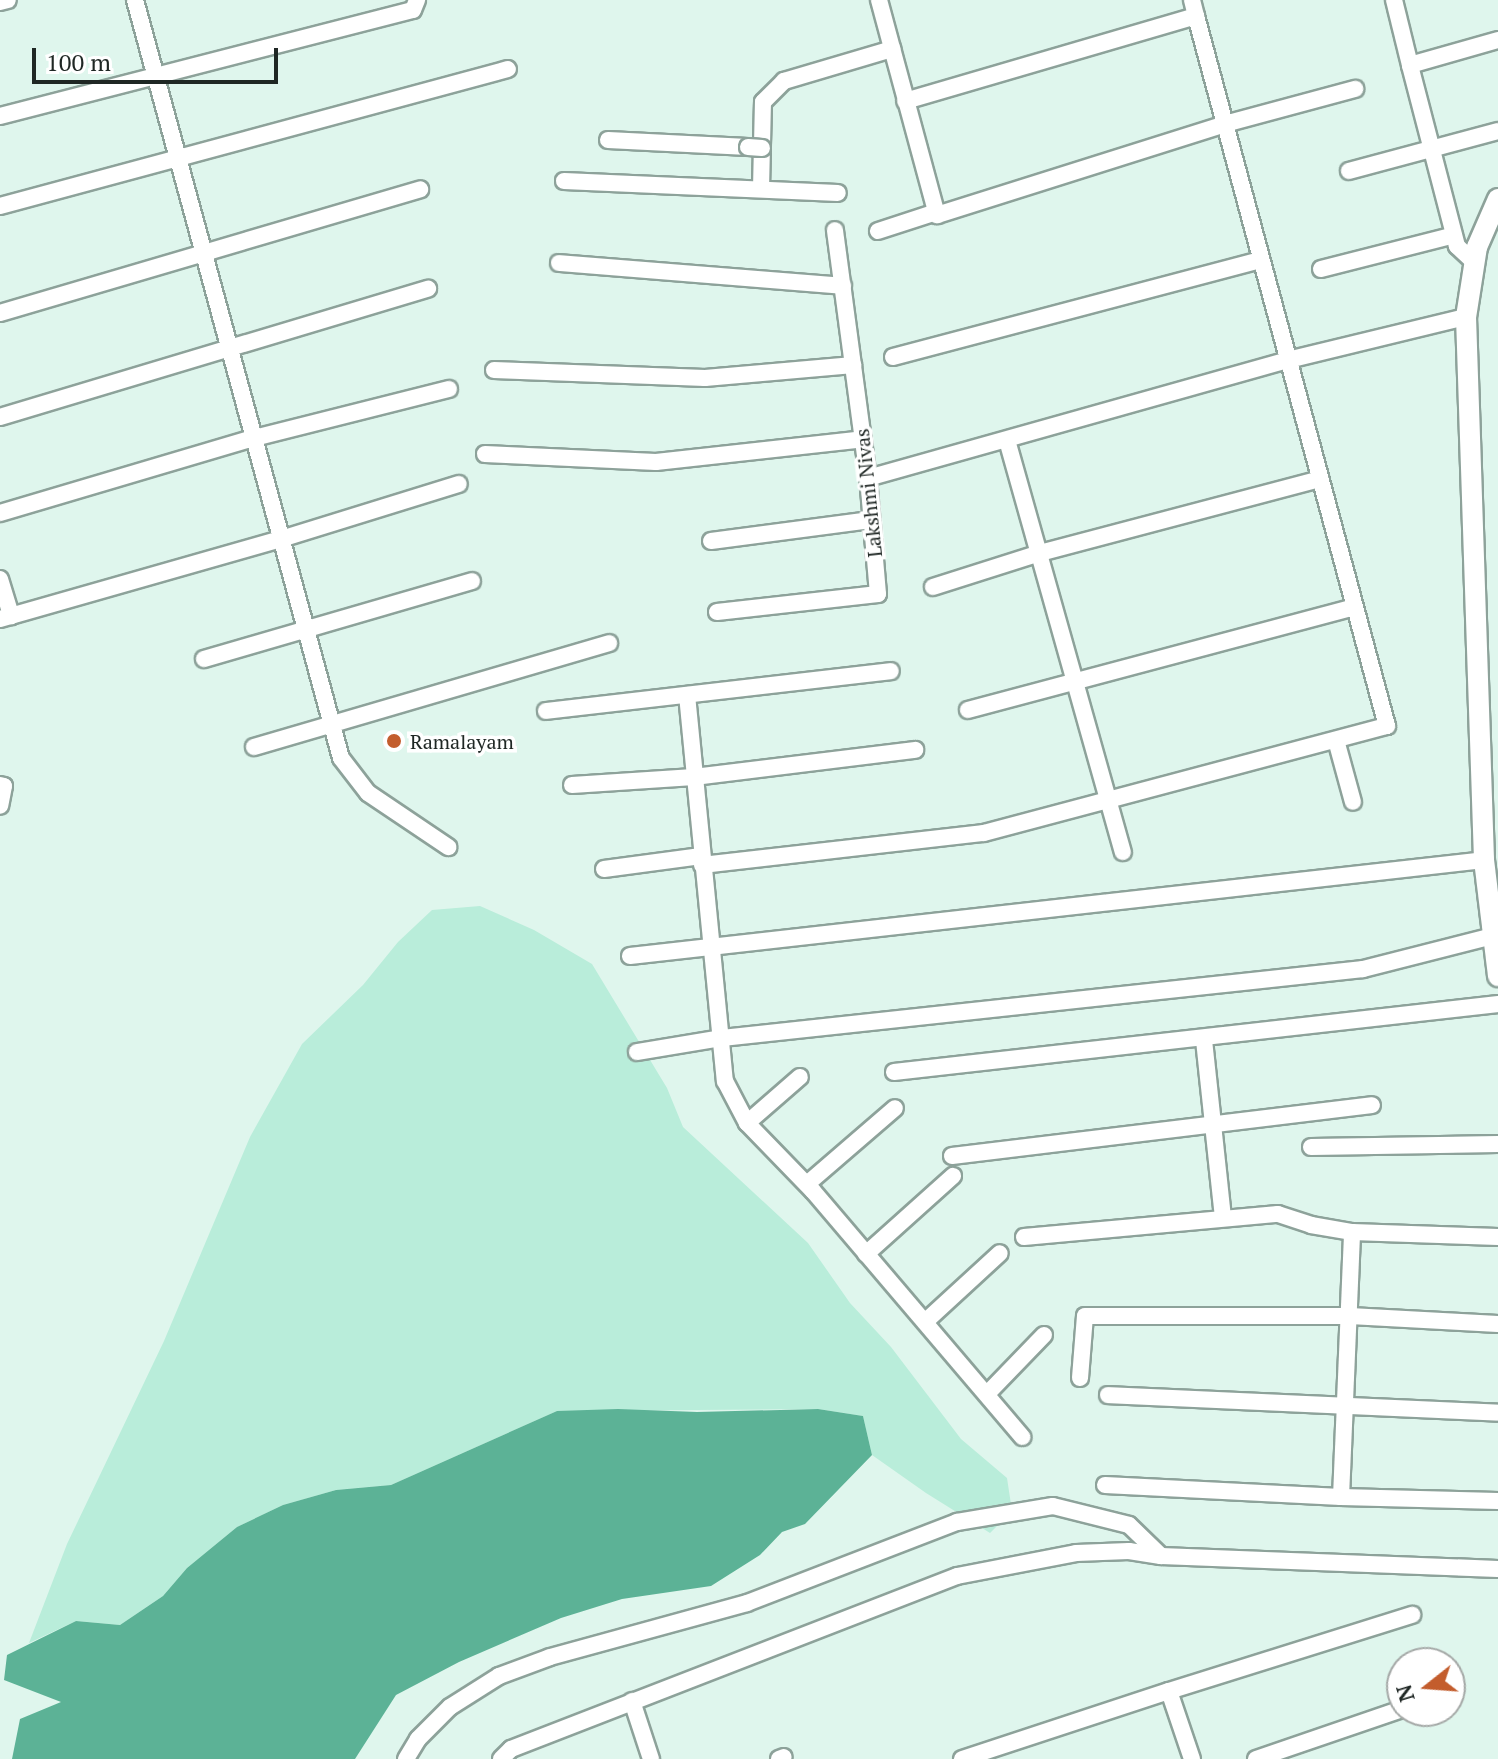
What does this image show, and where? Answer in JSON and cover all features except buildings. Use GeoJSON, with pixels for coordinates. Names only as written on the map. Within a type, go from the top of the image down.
{"type":"FeatureCollection","features":[{"type":"Feature","properties":{"kind":"street"},"geometry":{"type":"LineString","coordinates":[[0,2],[8,0]]}},
{"type":"Feature","properties":{"kind":"street"},"geometry":{"type":"LineString","coordinates":[[135,0],[341,758],[368,793],[448,847]]}},
{"type":"Feature","properties":{"kind":"street"},"geometry":{"type":"LineString","coordinates":[[0,116],[413,10],[417,0]]}},
{"type":"Feature","properties":{"kind":"street"},"geometry":{"type":"LineString","coordinates":[[879,0],[937,215],[1225,124],[1355,89]]}},
{"type":"Feature","properties":{"kind":"street"},"geometry":{"type":"LineString","coordinates":[[1394,0],[1457,246],[1475,263]]}},
{"type":"Feature","properties":{"kind":"street"},"geometry":{"type":"LineString","coordinates":[[604,869],[984,833],[1387,726],[1194,8],[905,101]]}},
{"type":"Feature","properties":{"kind":"street"},"geometry":{"type":"LineString","coordinates":[[1410,65],[1498,40]]}},
{"type":"Feature","properties":{"kind":"street"},"geometry":{"type":"LineString","coordinates":[[761,189],[763,102],[784,81],[892,49]]}},
{"type":"Feature","properties":{"kind":"street"},"geometry":{"type":"LineString","coordinates":[[0,206],[508,69]]}},
{"type":"Feature","properties":{"kind":"street"},"geometry":{"type":"LineString","coordinates":[[1349,171],[1498,131]]}},
{"type":"Feature","properties":{"kind":"street"},"geometry":{"type":"LineString","coordinates":[[608,140],[755,148]]}},
{"type":"Feature","properties":{"kind":"street"},"geometry":{"type":"LineString","coordinates":[[564,181],[838,193]]}},
{"type":"Feature","properties":{"kind":"street"},"geometry":{"type":"LineString","coordinates":[[0,313],[420,189]]}},
{"type":"Feature","properties":{"kind":"street"},"geometry":{"type":"LineString","coordinates":[[1498,199],[1477,247],[1466,317],[1484,860],[1498,976]]}},
{"type":"Feature","properties":{"kind":"street"},"geometry":{"type":"LineString","coordinates":[[878,231],[936,212]]}},
{"type":"Feature","properties":{"kind":"street","name":"Lakshmi Nivas"},"geometry":{"type":"LineString","coordinates":[[717,612],[878,594],[868,478],[835,230]]}},
{"type":"Feature","properties":{"kind":"street"},"geometry":{"type":"LineString","coordinates":[[1321,269],[1454,235]]}},
{"type":"Feature","properties":{"kind":"street"},"geometry":{"type":"LineString","coordinates":[[893,357],[1261,260]]}},
{"type":"Feature","properties":{"kind":"street"},"geometry":{"type":"LineString","coordinates":[[559,263],[843,286]]}},
{"type":"Feature","properties":{"kind":"street"},"geometry":{"type":"LineString","coordinates":[[0,417],[428,289]]}},
{"type":"Feature","properties":{"kind":"street"},"geometry":{"type":"LineString","coordinates":[[868,478],[1288,360],[1466,317]]}},
{"type":"Feature","properties":{"kind":"street"},"geometry":{"type":"LineString","coordinates":[[494,370],[705,378],[853,365]]}},
{"type":"Feature","properties":{"kind":"street"},"geometry":{"type":"LineString","coordinates":[[0,513],[254,438],[449,389]]}},
{"type":"Feature","properties":{"kind":"street"},"geometry":{"type":"LineString","coordinates":[[485,454],[656,462],[863,439]]}},
{"type":"Feature","properties":{"kind":"street"},"geometry":{"type":"LineString","coordinates":[[1007,440],[1123,852]]}},
{"type":"Feature","properties":{"kind":"street"},"geometry":{"type":"LineString","coordinates":[[933,587],[1040,553],[1320,479]]}},
{"type":"Feature","properties":{"kind":"street"},"geometry":{"type":"LineString","coordinates":[[0,579],[5,617],[281,539],[459,484]]}},
{"type":"Feature","properties":{"kind":"street"},"geometry":{"type":"LineString","coordinates":[[711,541],[871,520]]}},
{"type":"Feature","properties":{"kind":"street"},"geometry":{"type":"LineString","coordinates":[[204,659],[472,581]]}},
{"type":"Feature","properties":{"kind":"street"},"geometry":{"type":"LineString","coordinates":[[968,710],[1355,607]]}},
{"type":"Feature","properties":{"kind":"street"},"geometry":{"type":"LineString","coordinates":[[254,747],[609,643]]}},
{"type":"Feature","properties":{"kind":"street"},"geometry":{"type":"LineString","coordinates":[[546,711],[891,671]]}},
{"type":"Feature","properties":{"kind":"street"},"geometry":{"type":"LineString","coordinates":[[687,695],[725,1081],[747,1123],[807,1184],[1022,1437]]}},
{"type":"Feature","properties":{"kind":"street"},"geometry":{"type":"LineString","coordinates":[[1336,740],[1353,802]]}},
{"type":"Feature","properties":{"kind":"street"},"geometry":{"type":"LineString","coordinates":[[572,785],[694,777],[915,750]]}},
{"type":"Feature","properties":{"kind":"street"},"geometry":{"type":"LineString","coordinates":[[0,785],[4,786],[0,806]]}},
{"type":"Feature","properties":{"kind":"street"},"geometry":{"type":"LineString","coordinates":[[630,956],[710,944],[1484,860]]}},
{"type":"Feature","properties":{"kind":"street"},"geometry":{"type":"LineString","coordinates":[[637,1052],[722,1038],[1363,969],[1492,936]]}},
{"type":"Feature","properties":{"kind":"street"},"geometry":{"type":"LineString","coordinates":[[894,1072],[1204,1040],[1498,1004]]}},
{"type":"Feature","properties":{"kind":"street"},"geometry":{"type":"LineString","coordinates":[[1204,1040],[1223,1217]]}},
{"type":"Feature","properties":{"kind":"street"},"geometry":{"type":"LineString","coordinates":[[747,1123],[800,1077]]}},
{"type":"Feature","properties":{"kind":"street"},"geometry":{"type":"LineString","coordinates":[[952,1156],[1372,1105]]}},
{"type":"Feature","properties":{"kind":"street"},"geometry":{"type":"LineString","coordinates":[[807,1184],[895,1108]]}},
{"type":"Feature","properties":{"kind":"street"},"geometry":{"type":"LineString","coordinates":[[1311,1147],[1498,1144]]}},
{"type":"Feature","properties":{"kind":"street"},"geometry":{"type":"LineString","coordinates":[[866,1254],[953,1176]]}},
{"type":"Feature","properties":{"kind":"street"},"geometry":{"type":"LineString","coordinates":[[1024,1237],[1278,1214],[1352,1232],[1498,1237]]}},
{"type":"Feature","properties":{"kind":"street"},"geometry":{"type":"LineString","coordinates":[[1341,1497],[1352,1232]]}},
{"type":"Feature","properties":{"kind":"street"},"geometry":{"type":"LineString","coordinates":[[926,1321],[1000,1253]]}},
{"type":"Feature","properties":{"kind":"street"},"geometry":{"type":"LineString","coordinates":[[1080,1378],[1085,1316],[1350,1316],[1498,1324]]}},
{"type":"Feature","properties":{"kind":"street"},"geometry":{"type":"LineString","coordinates":[[987,1394],[1044,1335]]}},
{"type":"Feature","properties":{"kind":"street"},"geometry":{"type":"LineString","coordinates":[[1108,1395],[1498,1413]]}},
{"type":"Feature","properties":{"kind":"street"},"geometry":{"type":"LineString","coordinates":[[1105,1485],[1498,1501]]}},
{"type":"Feature","properties":{"kind":"street"},"geometry":{"type":"LineString","coordinates":[[406,1759],[418,1739],[450,1707],[499,1676],[550,1657],[747,1603],[957,1522],[1053,1506],[1129,1525],[1161,1556]]}},
{"type":"Feature","properties":{"kind":"street"},"geometry":{"type":"LineString","coordinates":[[501,1759],[511,1749],[957,1576],[1076,1553],[1129,1551],[1161,1556],[1498,1569]]}},
{"type":"Feature","properties":{"kind":"street"},"geometry":{"type":"LineString","coordinates":[[962,1759],[1412,1615]]}},
{"type":"Feature","properties":{"kind":"street"},"geometry":{"type":"LineString","coordinates":[[1169,1691],[1192,1759]]}},
{"type":"Feature","properties":{"kind":"street"},"geometry":{"type":"LineString","coordinates":[[632,1701],[651,1759]]}},
{"type":"Feature","properties":{"kind":"street"},"geometry":{"type":"LineString","coordinates":[[1256,1759],[1386,1714]]}},
{"type":"Feature","properties":{"kind":"shaded area"},"geometry":{"type":"Polygon","coordinates":[[[480,906],[534,930],[592,964],[667,1088],[683,1127],[808,1243],[850,1303],[891,1347],[961,1439],[1007,1478],[1012,1511],[990,1533],[926,1493],[872,1455],[863,1416],[818,1409],[557,1411],[391,1485],[336,1490],[283,1505],[237,1527],[187,1568],[163,1596],[120,1625],[76,1621],[29,1643],[67,1544],[164,1341],[250,1137],[302,1044],[363,985],[398,942],[432,910],[480,906]]]}},
{"type":"Feature","properties":{"kind":"shaded area"},"geometry":{"type":"Polygon","coordinates":[[[618,1409],[697,1412],[818,1409],[863,1416],[872,1455],[805,1524],[782,1532],[760,1555],[711,1586],[622,1599],[561,1618],[459,1662],[396,1695],[355,1759],[12,1759],[20,1719],[61,1702],[4,1680],[7,1655],[76,1621],[120,1625],[163,1596],[187,1568],[237,1527],[283,1505],[336,1490],[391,1485],[557,1411],[618,1409]]]}},
{"type":"Feature","properties":{"kind":"place","name":"Ramalayam"},"geometry":{"type":"Point","coordinates":[394,741]}}]}
